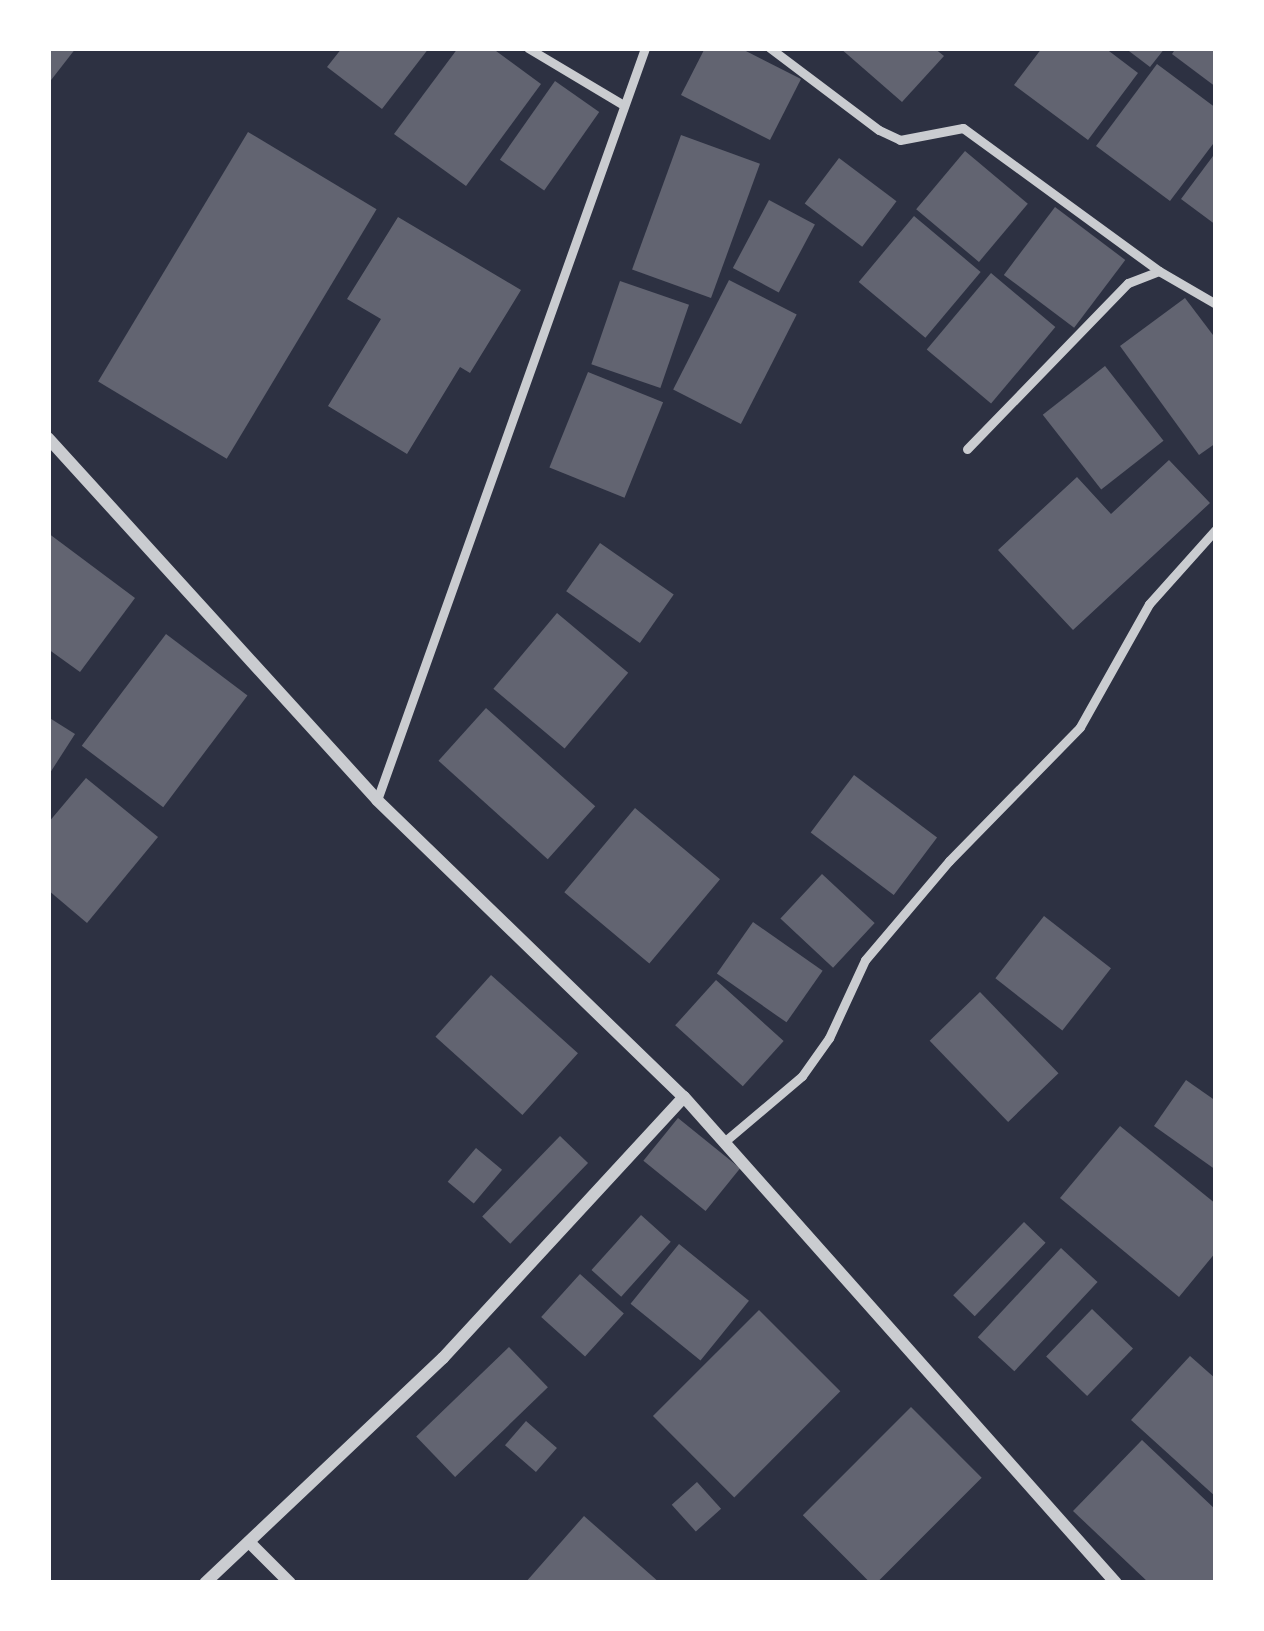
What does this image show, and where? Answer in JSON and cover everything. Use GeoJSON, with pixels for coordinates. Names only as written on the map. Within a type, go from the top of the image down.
{"type":"FeatureCollection","features":[{"type":"Feature","properties":{"kind":"street"},"geometry":{"type":"LineString","coordinates":[[48,438],[377,800],[684,1097],[1117,1583]]}},
{"type":"Feature","properties":{"kind":"street"},"geometry":{"type":"LineString","coordinates":[[205,1583],[442,1358],[684,1097]]}},
{"type":"Feature","properties":{"kind":"street"},"geometry":{"type":"LineString","coordinates":[[249,1542],[290,1583]]}},
{"type":"Feature","properties":{"kind":"lane"},"geometry":{"type":"LineString","coordinates":[[528,48],[622,104]]}},
{"type":"Feature","properties":{"kind":"lane"},"geometry":{"type":"LineString","coordinates":[[377,800],[645,48]]}},
{"type":"Feature","properties":{"kind":"lane"},"geometry":{"type":"LineString","coordinates":[[770,48],[879,130],[900,140],[963,128],[1160,271],[1216,304]]}},
{"type":"Feature","properties":{"kind":"lane"},"geometry":{"type":"LineString","coordinates":[[967,449],[1128,283],[1160,271]]}},
{"type":"Feature","properties":{"kind":"lane"},"geometry":{"type":"LineString","coordinates":[[724,1142],[802,1076],[829,1038],[865,960],[949,861],[1080,727],[1149,604],[1216,529]]}},
{"type":"Feature","properties":{"kind":"building"},"geometry":{"type":"Polygon","coordinates":[[[48,48],[76,48],[48,84],[48,48]]]}},
{"type":"Feature","properties":{"kind":"building"},"geometry":{"type":"Polygon","coordinates":[[[342,48],[429,48],[382,109],[327,67],[342,48]]]}},
{"type":"Feature","properties":{"kind":"building"},"geometry":{"type":"Polygon","coordinates":[[[458,48],[492,48],[541,84],[466,186],[394,134],[458,48]]]}},
{"type":"Feature","properties":{"kind":"building"},"geometry":{"type":"Polygon","coordinates":[[[705,48],[740,48],[801,79],[770,140],[681,95],[705,48]]]}},
{"type":"Feature","properties":{"kind":"building"},"geometry":{"type":"Polygon","coordinates":[[[840,48],[934,48],[944,56],[902,102],[840,48]]]}},
{"type":"Feature","properties":{"kind":"building"},"geometry":{"type":"Polygon","coordinates":[[[1042,48],[1105,48],[1138,73],[1088,140],[1014,85],[1042,48]]]}},
{"type":"Feature","properties":{"kind":"building"},"geometry":{"type":"Polygon","coordinates":[[[1125,48],[1165,48],[1150,67],[1125,48]]]}},
{"type":"Feature","properties":{"kind":"building"},"geometry":{"type":"Polygon","coordinates":[[[1176,48],[1216,48],[1216,87],[1172,54],[1176,48]]]}},
{"type":"Feature","properties":{"kind":"building"},"geometry":{"type":"Polygon","coordinates":[[[1157,64],[1216,108],[1216,140],[1170,201],[1096,146],[1157,64]]]}},
{"type":"Feature","properties":{"kind":"building"},"geometry":{"type":"Polygon","coordinates":[[[555,81],[599,112],[544,191],[500,160],[555,81]]]}},
{"type":"Feature","properties":{"kind":"building"},"geometry":{"type":"Polygon","coordinates":[[[248,132],[377,209],[227,459],[98,381],[248,132]]]}},
{"type":"Feature","properties":{"kind":"building"},"geometry":{"type":"Polygon","coordinates":[[[681,135],[760,164],[711,298],[632,269],[681,135]]]}},
{"type":"Feature","properties":{"kind":"building"},"geometry":{"type":"Polygon","coordinates":[[[965,151],[1028,204],[979,262],[916,209],[965,151]]]}},
{"type":"Feature","properties":{"kind":"building"},"geometry":{"type":"Polygon","coordinates":[[[1216,152],[1216,225],[1181,199],[1216,152]]]}},
{"type":"Feature","properties":{"kind":"building"},"geometry":{"type":"Polygon","coordinates":[[[839,158],[897,201],[862,247],[805,204],[839,158]]]}},
{"type":"Feature","properties":{"kind":"building"},"geometry":{"type":"Polygon","coordinates":[[[769,200],[815,224],[779,292],[733,268],[769,200]]]}},
{"type":"Feature","properties":{"kind":"building"},"geometry":{"type":"Polygon","coordinates":[[[1055,207],[1125,260],[1074,328],[1004,275],[1055,207]]]}},
{"type":"Feature","properties":{"kind":"building"},"geometry":{"type":"Polygon","coordinates":[[[914,216],[981,272],[925,338],[859,282],[914,216]]]}},
{"type":"Feature","properties":{"kind":"building"},"geometry":{"type":"Polygon","coordinates":[[[398,217],[521,290],[470,373],[460,367],[407,454],[328,406],[381,319],[347,299],[398,217]]]}},
{"type":"Feature","properties":{"kind":"building"},"geometry":{"type":"Polygon","coordinates":[[[991,273],[1055,327],[991,404],[927,350],[991,273]]]}},
{"type":"Feature","properties":{"kind":"building"},"geometry":{"type":"Polygon","coordinates":[[[729,280],[797,315],[741,424],[673,390],[729,280]]]}},
{"type":"Feature","properties":{"kind":"building"},"geometry":{"type":"Polygon","coordinates":[[[620,281],[689,305],[660,388],[591,364],[620,281]]]}},
{"type":"Feature","properties":{"kind":"building"},"geometry":{"type":"Polygon","coordinates":[[[1185,298],[1216,339],[1216,443],[1199,455],[1120,346],[1185,298]]]}},
{"type":"Feature","properties":{"kind":"building"},"geometry":{"type":"Polygon","coordinates":[[[1105,366],[1163,441],[1101,489],[1043,415],[1105,366]]]}},
{"type":"Feature","properties":{"kind":"building"},"geometry":{"type":"Polygon","coordinates":[[[588,372],[663,402],[625,498],[549,467],[588,372]]]}},
{"type":"Feature","properties":{"kind":"building"},"geometry":{"type":"Polygon","coordinates":[[[1169,460],[1210,503],[1073,630],[998,550],[1077,477],[1111,514],[1169,460]]]}},
{"type":"Feature","properties":{"kind":"building"},"geometry":{"type":"Polygon","coordinates":[[[48,533],[135,598],[80,672],[48,649],[48,533]]]}},
{"type":"Feature","properties":{"kind":"building"},"geometry":{"type":"Polygon","coordinates":[[[600,543],[674,595],[640,643],[566,591],[600,543]]]}},
{"type":"Feature","properties":{"kind":"building"},"geometry":{"type":"Polygon","coordinates":[[[557,613],[628,673],[565,749],[493,689],[557,613]]]}},
{"type":"Feature","properties":{"kind":"building"},"geometry":{"type":"Polygon","coordinates":[[[166,634],[247,695],[163,807],[82,746],[166,634]]]}},
{"type":"Feature","properties":{"kind":"building"},"geometry":{"type":"Polygon","coordinates":[[[486,708],[595,806],[548,859],[438,761],[486,708]]]}},
{"type":"Feature","properties":{"kind":"building"},"geometry":{"type":"Polygon","coordinates":[[[48,717],[75,734],[48,776],[48,717]]]}},
{"type":"Feature","properties":{"kind":"building"},"geometry":{"type":"Polygon","coordinates":[[[854,775],[937,838],[894,895],[811,833],[854,775]]]}},
{"type":"Feature","properties":{"kind":"building"},"geometry":{"type":"Polygon","coordinates":[[[86,778],[158,837],[87,923],[48,890],[48,823],[86,778]]]}},
{"type":"Feature","properties":{"kind":"building"},"geometry":{"type":"Polygon","coordinates":[[[635,808],[720,879],[649,964],[564,892],[635,808]]]}},
{"type":"Feature","properties":{"kind":"building"},"geometry":{"type":"Polygon","coordinates":[[[822,874],[875,923],[833,968],[780,919],[822,874]]]}},
{"type":"Feature","properties":{"kind":"building"},"geometry":{"type":"Polygon","coordinates":[[[1044,916],[1111,968],[1062,1031],[995,978],[1044,916]]]}},
{"type":"Feature","properties":{"kind":"building"},"geometry":{"type":"Polygon","coordinates":[[[753,922],[823,971],[786,1022],[717,974],[753,922]]]}},
{"type":"Feature","properties":{"kind":"building"},"geometry":{"type":"Polygon","coordinates":[[[491,975],[578,1053],[522,1115],[435,1037],[491,975]]]}},
{"type":"Feature","properties":{"kind":"building"},"geometry":{"type":"Polygon","coordinates":[[[716,980],[784,1041],[743,1086],[675,1025],[716,980]]]}},
{"type":"Feature","properties":{"kind":"building"},"geometry":{"type":"Polygon","coordinates":[[[980,992],[1058,1073],[1008,1122],[930,1041],[980,992]]]}},
{"type":"Feature","properties":{"kind":"building"},"geometry":{"type":"Polygon","coordinates":[[[1186,1080],[1216,1101],[1216,1170],[1154,1126],[1186,1080]]]}},
{"type":"Feature","properties":{"kind":"building"},"geometry":{"type":"Polygon","coordinates":[[[678,1118],[740,1168],[706,1211],[643,1161],[678,1118]]]}},
{"type":"Feature","properties":{"kind":"building"},"geometry":{"type":"Polygon","coordinates":[[[1120,1126],[1216,1204],[1216,1252],[1179,1297],[1060,1198],[1120,1126]]]}},
{"type":"Feature","properties":{"kind":"building"},"geometry":{"type":"Polygon","coordinates":[[[560,1136],[588,1163],[510,1244],[482,1217],[560,1136]]]}},
{"type":"Feature","properties":{"kind":"building"},"geometry":{"type":"Polygon","coordinates":[[[476,1148],[502,1170],[474,1204],[448,1182],[476,1148]]]}},
{"type":"Feature","properties":{"kind":"building"},"geometry":{"type":"Polygon","coordinates":[[[641,1215],[671,1242],[621,1297],[591,1270],[641,1215]]]}},
{"type":"Feature","properties":{"kind":"building"},"geometry":{"type":"Polygon","coordinates":[[[1024,1222],[1046,1243],[975,1316],[953,1295],[1024,1222]]]}},
{"type":"Feature","properties":{"kind":"building"},"geometry":{"type":"Polygon","coordinates":[[[679,1244],[749,1301],[700,1360],[631,1304],[679,1244]]]}},
{"type":"Feature","properties":{"kind":"building"},"geometry":{"type":"Polygon","coordinates":[[[1061,1248],[1098,1282],[1014,1371],[978,1337],[1061,1248]]]}},
{"type":"Feature","properties":{"kind":"building"},"geometry":{"type":"Polygon","coordinates":[[[580,1274],[624,1313],[585,1357],[541,1317],[580,1274]]]}},
{"type":"Feature","properties":{"kind":"building"},"geometry":{"type":"Polygon","coordinates":[[[1092,1309],[1133,1349],[1087,1396],[1046,1356],[1092,1309]]]}},
{"type":"Feature","properties":{"kind":"building"},"geometry":{"type":"Polygon","coordinates":[[[759,1310],[840,1391],[734,1497],[653,1416],[759,1310]]]}},
{"type":"Feature","properties":{"kind":"building"},"geometry":{"type":"Polygon","coordinates":[[[509,1347],[548,1387],[455,1477],[416,1437],[509,1347]]]}},
{"type":"Feature","properties":{"kind":"building"},"geometry":{"type":"Polygon","coordinates":[[[1190,1356],[1216,1379],[1216,1497],[1131,1420],[1190,1356]]]}},
{"type":"Feature","properties":{"kind":"building"},"geometry":{"type":"Polygon","coordinates":[[[911,1407],[982,1478],[876,1583],[871,1583],[803,1515],[911,1407]]]}},
{"type":"Feature","properties":{"kind":"building"},"geometry":{"type":"Polygon","coordinates":[[[526,1421],[557,1448],[536,1472],[505,1445],[526,1421]]]}},
{"type":"Feature","properties":{"kind":"building"},"geometry":{"type":"Polygon","coordinates":[[[1142,1440],[1216,1510],[1216,1583],[1149,1583],[1073,1511],[1142,1440]]]}},
{"type":"Feature","properties":{"kind":"building"},"geometry":{"type":"Polygon","coordinates":[[[697,1482],[721,1509],[696,1532],[672,1505],[697,1482]]]}},
{"type":"Feature","properties":{"kind":"building"},"geometry":{"type":"Polygon","coordinates":[[[584,1516],[660,1583],[525,1583],[584,1516]]]}}]}
